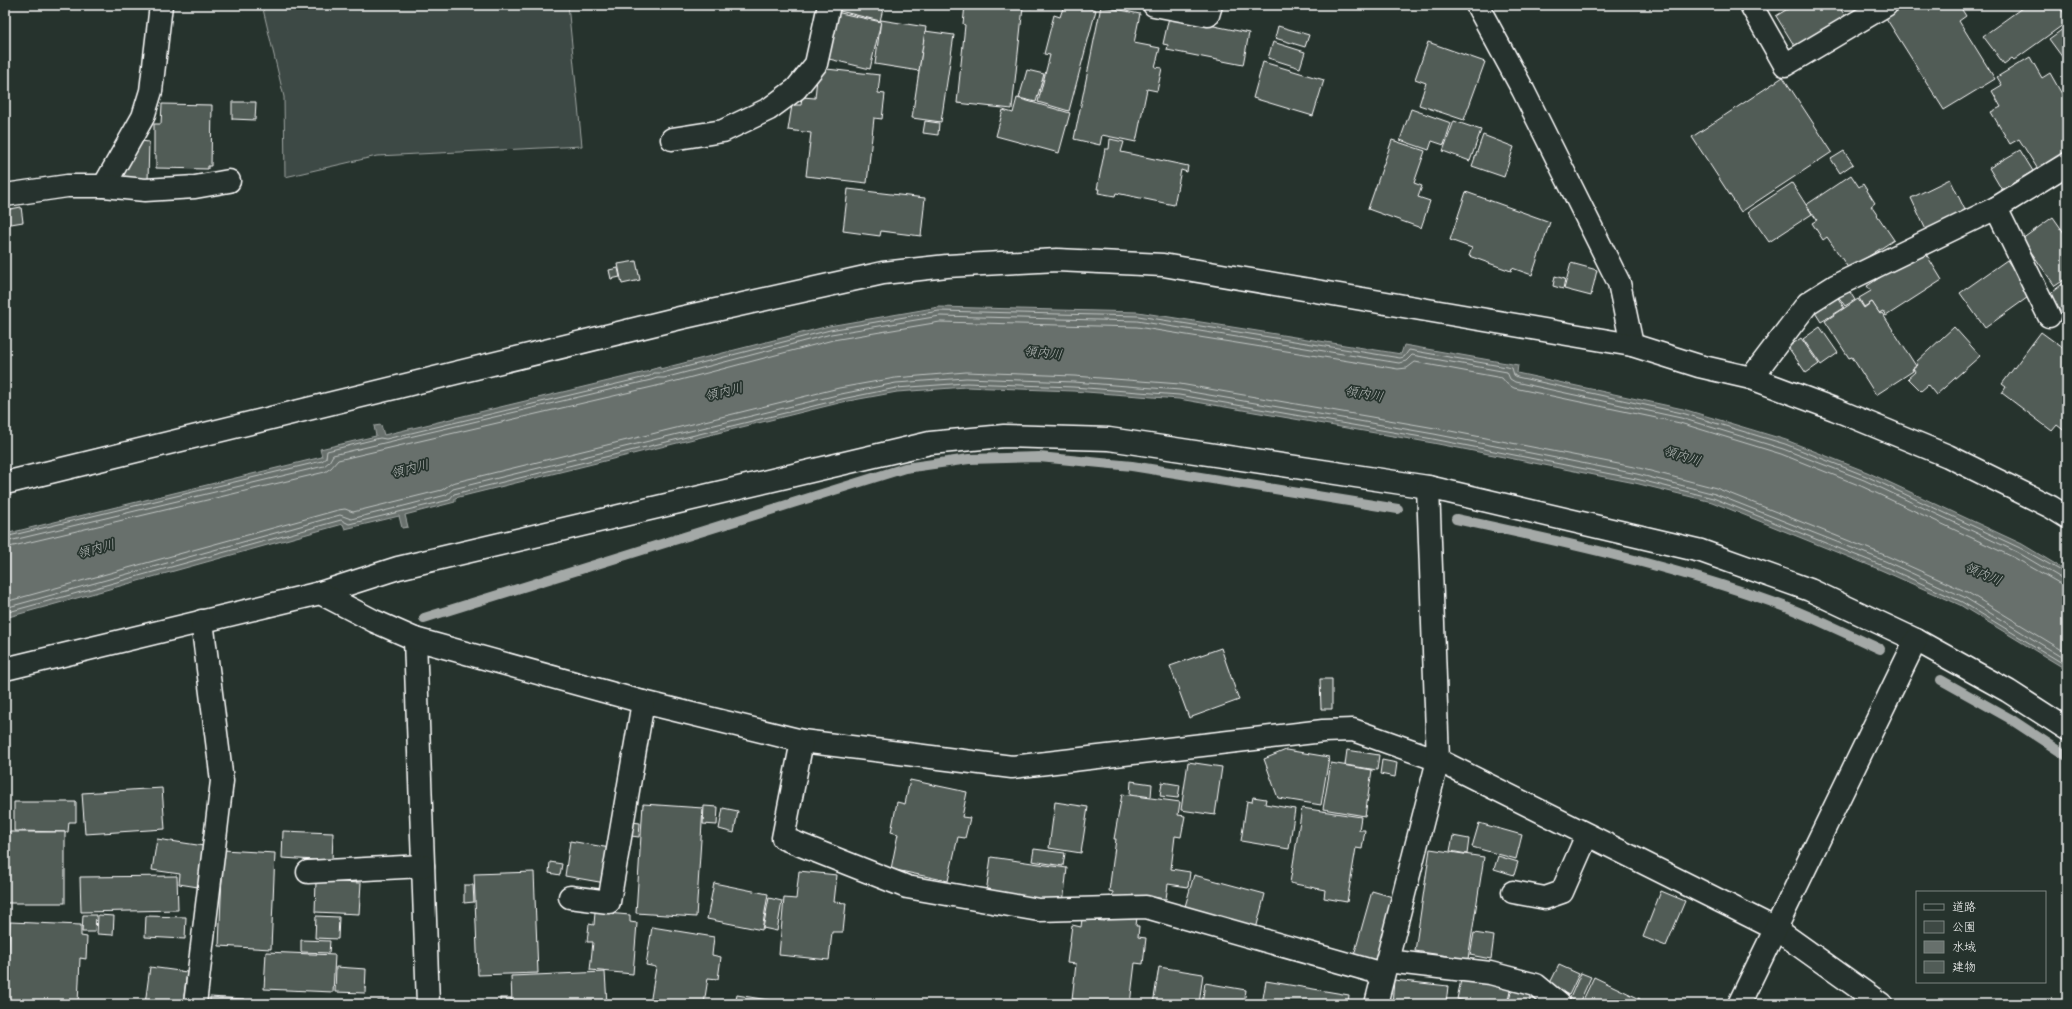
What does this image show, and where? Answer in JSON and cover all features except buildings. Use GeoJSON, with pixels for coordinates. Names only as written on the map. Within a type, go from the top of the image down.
{"type":"FeatureCollection","features":[{"type":"Feature","properties":{"kind":"street"},"geometry":{"type":"LineString","coordinates":[[104,186],[143,117],[151,91],[161,5]]}},
{"type":"Feature","properties":{"kind":"street"},"geometry":{"type":"LineString","coordinates":[[672,138],[723,131],[770,109],[796,89],[816,64],[829,5]]}},
{"type":"Feature","properties":{"kind":"street"},"geometry":{"type":"LineString","coordinates":[[1154,5],[1208,15],[1211,5]]}},
{"type":"Feature","properties":{"kind":"street"},"geometry":{"type":"LineString","coordinates":[[1477,5],[1523,90],[1619,282],[1632,345]]}},
{"type":"Feature","properties":{"kind":"street"},"geometry":{"type":"LineString","coordinates":[[1751,5],[1786,65],[1886,5]]}},
{"type":"Feature","properties":{"kind":"street"},"geometry":{"type":"LineString","coordinates":[[1751,378],[1808,303],[1835,286],[1996,208],[2067,164]]}},
{"type":"Feature","properties":{"kind":"street"},"geometry":{"type":"LineString","coordinates":[[5,195],[67,186],[104,186],[145,190],[194,187],[229,180]]}},
{"type":"Feature","properties":{"kind":"street"},"geometry":{"type":"LineString","coordinates":[[1996,208],[2049,316]]}},
{"type":"Feature","properties":{"kind":"street"},"geometry":{"type":"LineString","coordinates":[[5,483],[680,318],[883,272],[947,266],[1056,260],[1162,265],[1632,345],[1699,366],[1751,378],[1834,409],[1948,456],[2067,517]]}},
{"type":"Feature","properties":{"kind":"street"},"geometry":{"type":"LineString","coordinates":[[5,669],[320,593],[398,568],[930,443],[1004,436],[1109,439],[1428,487],[1701,551],[1810,590],[1916,640],[2008,691],[2067,729]]}},
{"type":"Feature","properties":{"kind":"street"},"geometry":{"type":"LineString","coordinates":[[1376,1004],[1438,760],[1428,487]]}},
{"type":"Feature","properties":{"kind":"street"},"geometry":{"type":"LineString","coordinates":[[320,593],[374,621],[415,639],[643,702],[802,741],[1012,767],[1323,731],[1353,730],[1438,760],[1776,929],[1881,1004]]}},
{"type":"Feature","properties":{"kind":"street"},"geometry":{"type":"LineString","coordinates":[[196,1004],[222,781],[202,621]]}},
{"type":"Feature","properties":{"kind":"street"},"geometry":{"type":"LineString","coordinates":[[415,639],[428,1004]]}},
{"type":"Feature","properties":{"kind":"street"},"geometry":{"type":"LineString","coordinates":[[1739,1004],[1916,640]]}},
{"type":"Feature","properties":{"kind":"street"},"geometry":{"type":"LineString","coordinates":[[570,897],[609,902],[643,702]]}},
{"type":"Feature","properties":{"kind":"street"},"geometry":{"type":"LineString","coordinates":[[802,741],[783,838],[907,888],[1039,910],[1146,907],[1385,967],[1490,973],[1536,985],[1559,1004]]}},
{"type":"Feature","properties":{"kind":"street"},"geometry":{"type":"LineString","coordinates":[[1513,892],[1544,898],[1562,892],[1587,835]]}},
{"type":"Feature","properties":{"kind":"street"},"geometry":{"type":"LineString","coordinates":[[308,872],[423,866]]}},
{"type":"Feature","properties":{"kind":"green space"},"geometry":{"type":"Polygon","coordinates":[[[262,5],[568,5],[582,146],[377,156],[285,177],[284,97],[262,5]]]}},
{"type":"Feature","properties":{"kind":"water","name":"領内川"},"geometry":{"type":"Polygon","coordinates":[[[939,307],[1138,312],[1401,354],[1404,345],[1518,365],[1517,373],[1683,409],[1786,440],[1867,472],[2022,544],[2067,571],[2067,670],[1960,605],[1881,570],[1712,502],[1635,483],[1433,443],[1179,399],[1073,391],[966,387],[897,392],[843,402],[455,498],[455,502],[405,515],[408,527],[402,528],[399,516],[345,529],[343,524],[5,618],[5,534],[322,457],[320,449],[376,436],[374,426],[381,425],[384,435],[650,371],[660,367],[660,369],[829,326],[939,307]]]}},
{"type":"Feature","properties":{"kind":"waterway"},"geometry":{"type":"LineString","coordinates":[[424,618],[905,468],[969,459],[1039,457],[1132,466],[1398,509]]}},
{"type":"Feature","properties":{"kind":"waterway"},"geometry":{"type":"LineString","coordinates":[[1456,519],[1578,546],[1699,578],[1791,609],[1880,649]]}},
{"type":"Feature","properties":{"kind":"waterway"},"geometry":{"type":"LineString","coordinates":[[1941,680],[2009,718],[2067,756]]}}]}
